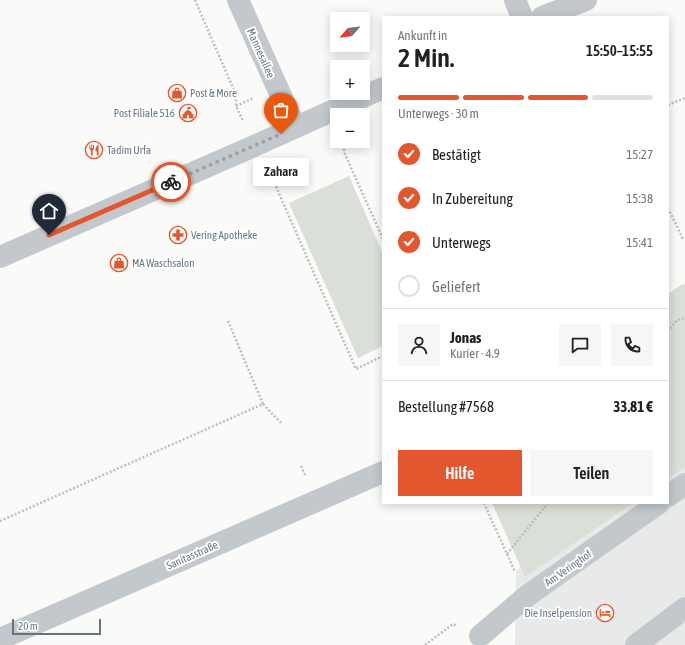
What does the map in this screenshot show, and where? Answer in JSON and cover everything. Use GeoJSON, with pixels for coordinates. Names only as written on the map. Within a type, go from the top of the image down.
{"type":"FeatureCollection","features":[{"type":"Feature","properties":{"kind":"street","name":"Mannesallee"},"geometry":{"type":"LineString","coordinates":[[238,0],[295,127]]}},
{"type":"Feature","properties":{"kind":"street"},"geometry":{"type":"LineString","coordinates":[[515,0],[522,16]]}},
{"type":"Feature","properties":{"kind":"street"},"geometry":{"type":"LineString","coordinates":[[545,16],[586,0]]}},
{"type":"Feature","properties":{"kind":"street"},"geometry":{"type":"LineString","coordinates":[[0,257],[382,88]]}},
{"type":"Feature","properties":{"kind":"street","name":"Sanitasstraße"},"geometry":{"type":"LineString","coordinates":[[0,639],[382,472]]}},
{"type":"Feature","properties":{"kind":"street"},"geometry":{"type":"LineString","coordinates":[[669,495],[685,484]]}},
{"type":"Feature","properties":{"kind":"street","name":"Am Veringhof"},"geometry":{"type":"LineString","coordinates":[[480,636],[527,596],[658,504]]}},
{"type":"Feature","properties":{"kind":"street"},"geometry":{"type":"LineString","coordinates":[[636,645],[685,608]]}},
{"type":"Feature","properties":{"kind":"path"},"geometry":{"type":"LineString","coordinates":[[195,0],[236,95],[236,106],[245,126]]}},
{"type":"Feature","properties":{"kind":"path"},"geometry":{"type":"LineString","coordinates":[[669,105],[685,98]]}},
{"type":"Feature","properties":{"kind":"path"},"geometry":{"type":"LineString","coordinates":[[344,148],[344,152],[382,237]]}},
{"type":"Feature","properties":{"kind":"path"},"geometry":{"type":"LineString","coordinates":[[262,163],[274,182],[356,369],[382,356]]}},
{"type":"Feature","properties":{"kind":"path"},"geometry":{"type":"LineString","coordinates":[[669,210],[683,240]]}},
{"type":"Feature","properties":{"kind":"path"},"geometry":{"type":"LineString","coordinates":[[669,331],[677,320],[685,318]]}},
{"type":"Feature","properties":{"kind":"path"},"geometry":{"type":"LineString","coordinates":[[228,321],[263,404],[282,423]]}},
{"type":"Feature","properties":{"kind":"path"},"geometry":{"type":"LineString","coordinates":[[0,521],[263,404]]}},
{"type":"Feature","properties":{"kind":"path"},"geometry":{"type":"LineString","coordinates":[[484,504],[527,596]]}},
{"type":"Feature","properties":{"kind":"path"},"geometry":{"type":"LineString","coordinates":[[507,554],[547,504]]}},
{"type":"Feature","properties":{"kind":"path"},"geometry":{"type":"LineString","coordinates":[[425,645],[453,624],[480,636]]}},
{"type":"Feature","properties":{"kind":"shaded area"},"geometry":{"type":"Polygon","coordinates":[[[349,176],[382,252],[382,346],[358,358],[289,203],[349,176]]]}},
{"type":"Feature","properties":{"kind":"shaded area"},"geometry":{"type":"Polygon","coordinates":[[[685,284],[685,467],[669,478],[669,293],[685,284]]]}},
{"type":"Feature","properties":{"kind":"shaded area"},"geometry":{"type":"Polygon","coordinates":[[[685,455],[685,645],[515,645],[516,571],[614,504],[669,504],[669,465],[685,455]]]}},
{"type":"Feature","properties":{"kind":"shaded area"},"geometry":{"type":"Polygon","coordinates":[[[492,504],[632,504],[525,577],[492,504]]]}},
{"type":"Feature","properties":{"kind":"way so far"},"geometry":{"type":"LineString","coordinates":[[171,182],[281,134]]}},
{"type":"Feature","properties":{"kind":"place","name":"Post & More"},"geometry":{"type":"Point","coordinates":[177,93]}},
{"type":"Feature","properties":{"kind":"place","name":"Post Filiale 516"},"geometry":{"type":"Point","coordinates":[188,113]}},
{"type":"Feature","properties":{"kind":"place","name":"Zahara"},"geometry":{"type":"Point","coordinates":[281,134]}},
{"type":"Feature","properties":{"kind":"place","name":"Tadim Urfa"},"geometry":{"type":"Point","coordinates":[94,150]}},
{"type":"Feature","properties":{"kind":"place","name":"Vering Apotheke"},"geometry":{"type":"Point","coordinates":[178,235]}},
{"type":"Feature","properties":{"kind":"place","name":"MA Waschsalon"},"geometry":{"type":"Point","coordinates":[119,263]}},
{"type":"Feature","properties":{"kind":"place","name":"Die Inselpension"},"geometry":{"type":"Point","coordinates":[605,613]}},
{"type":"Feature","properties":{"kind":"route"},"geometry":{"type":"LineString","coordinates":[[49,235],[171,182]]}}]}
